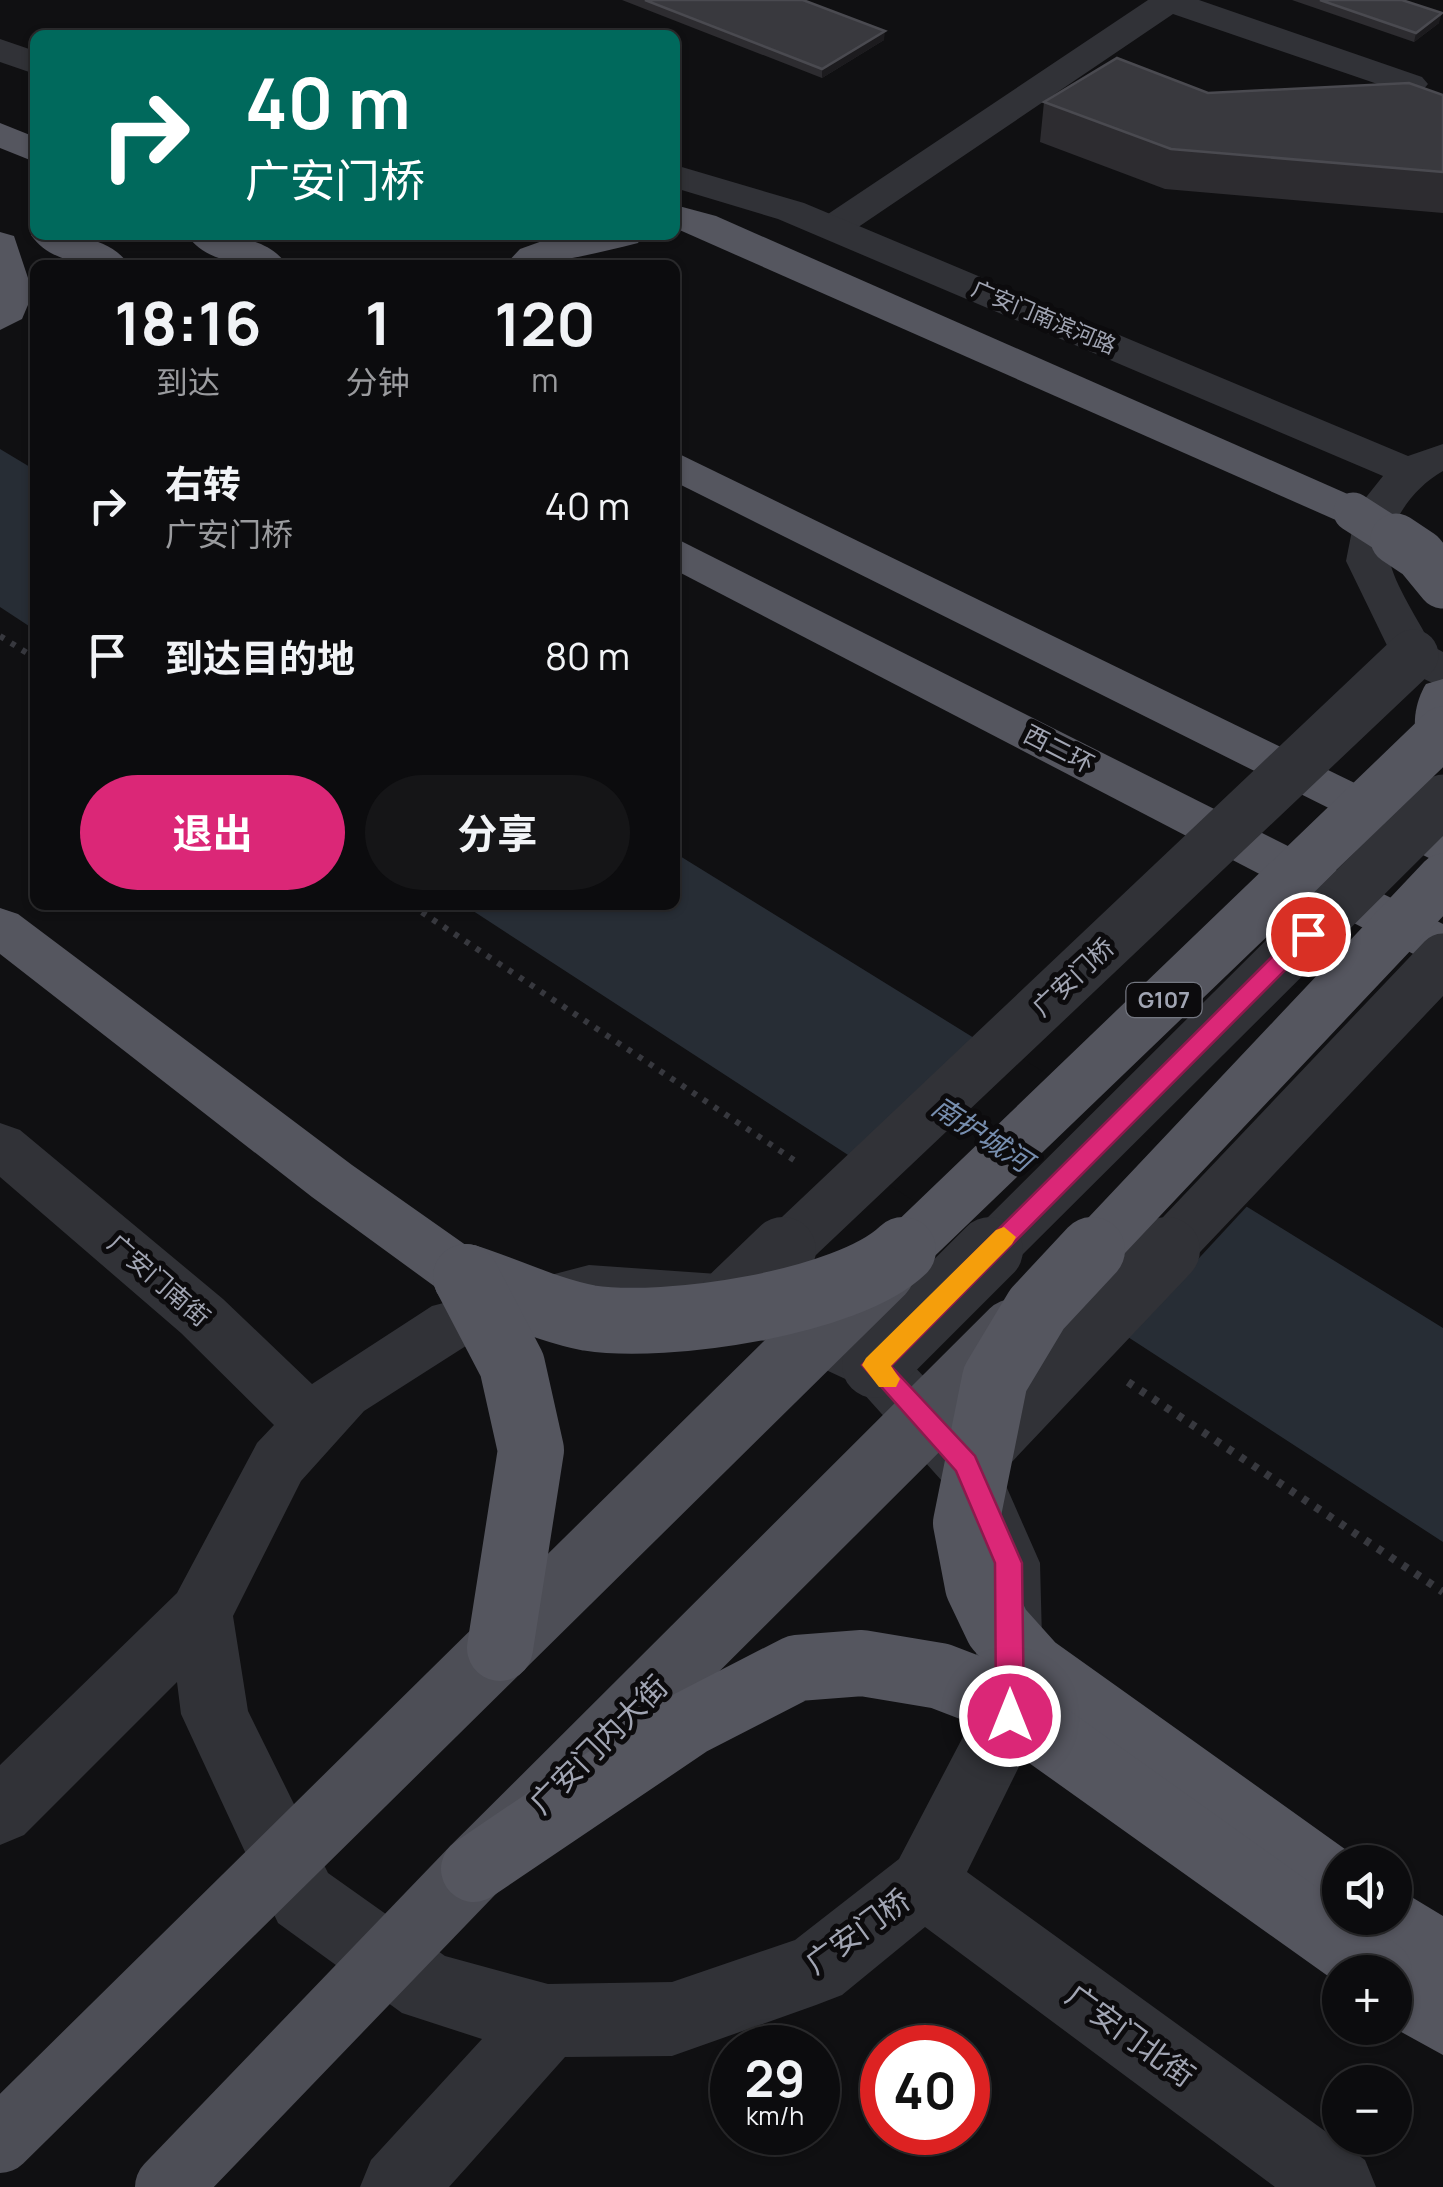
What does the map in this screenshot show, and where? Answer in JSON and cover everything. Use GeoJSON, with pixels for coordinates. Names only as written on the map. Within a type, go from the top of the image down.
{"type":"FeatureCollection","features":[{"type":"Feature","properties":{"kind":"highway"},"geometry":{"type":"LineString","coordinates":[[0,116],[30,126]]}},
{"type":"Feature","properties":{"kind":"highway"},"geometry":{"type":"LineString","coordinates":[[0,134],[30,149]]}},
{"type":"Feature","properties":{"kind":"highway"},"geometry":{"type":"LineString","coordinates":[[0,210],[30,225]]}},
{"type":"Feature","properties":{"kind":"highway"},"geometry":{"type":"LineString","coordinates":[[680,218],[1353,512],[1443,536]]}},
{"type":"Feature","properties":{"kind":"highway"},"geometry":{"type":"LineString","coordinates":[[680,239],[744,246]]}},
{"type":"Feature","properties":{"kind":"highway"},"geometry":{"type":"LineString","coordinates":[[60,240],[100,260]]}},
{"type":"Feature","properties":{"kind":"highway"},"geometry":{"type":"LineString","coordinates":[[216,240],[258,260]]}},
{"type":"Feature","properties":{"kind":"highway"},"geometry":{"type":"LineString","coordinates":[[529,260],[591,240]]}},
{"type":"Feature","properties":{"kind":"highway"},"geometry":{"type":"LineString","coordinates":[[0,244],[16,289],[11,310],[0,318]]}},
{"type":"Feature","properties":{"kind":"highway"},"geometry":{"type":"LineString","coordinates":[[0,351],[30,336]]}},
{"type":"Feature","properties":{"kind":"highway"},"geometry":{"type":"LineString","coordinates":[[680,467],[1443,847]]}},
{"type":"Feature","properties":{"kind":"highway"},"geometry":{"type":"LineString","coordinates":[[1353,512],[1420,555],[1443,583]]}},
{"type":"Feature","properties":{"kind":"highway","name":"西二环"},"geometry":{"type":"LineString","coordinates":[[680,555],[1443,947]]}},
{"type":"Feature","properties":{"kind":"highway","name":"G107"},"geometry":{"type":"LineString","coordinates":[[884,1269],[1436,698]]}},
{"type":"Feature","properties":{"kind":"highway"},"geometry":{"type":"LineString","coordinates":[[1322,1873],[1033,1666],[998,1628],[978,1586],[966,1523],[996,1379],[1037,1309],[1443,879]]}},
{"type":"Feature","properties":{"kind":"highway"},"geometry":{"type":"LineString","coordinates":[[0,927],[332,1181],[466,1277],[596,1319],[701,1316],[794,1302],[884,1269]]}},
{"type":"Feature","properties":{"kind":"highway"},"geometry":{"type":"LineString","coordinates":[[466,1277],[512,1365],[531,1450],[500,1648]]}},
{"type":"Feature","properties":{"kind":"highway"},"geometry":{"type":"LineString","coordinates":[[474,1869],[690,1723],[742,1693],[797,1668],[862,1663],[940,1676],[992,1696],[1355,1955]]}},
{"type":"Feature","properties":{"kind":"highway"},"geometry":{"type":"LineString","coordinates":[[1409,1935],[1443,1959]]}},
{"type":"Feature","properties":{"kind":"highway"},"geometry":{"type":"LineString","coordinates":[[1412,1996],[1443,2018]]}},
{"type":"Feature","properties":{"kind":"main road"},"geometry":{"type":"LineString","coordinates":[[0,2140],[884,1269]]}},
{"type":"Feature","properties":{"kind":"main road","name":"广安门内大街"},"geometry":{"type":"LineString","coordinates":[[168,2187],[474,1869],[1037,1309]]}},
{"type":"Feature","properties":{"kind":"street"},"geometry":{"type":"LineString","coordinates":[[832,228],[1167,1],[1410,84]]}},
{"type":"Feature","properties":{"kind":"street"},"geometry":{"type":"LineString","coordinates":[[0,49],[30,62]]}},
{"type":"Feature","properties":{"kind":"street","name":"广安门南滨河路"},"geometry":{"type":"LineString","coordinates":[[680,177],[712,184],[832,228],[1426,463]]}},
{"type":"Feature","properties":{"kind":"street"},"geometry":{"type":"LineString","coordinates":[[1426,463],[1378,510],[1368,560],[1436,698]]}},
{"type":"Feature","properties":{"kind":"street","name":"广安门桥"},"geometry":{"type":"LineString","coordinates":[[732,1300],[1436,698]]}},
{"type":"Feature","properties":{"kind":"street"},"geometry":{"type":"LineString","coordinates":[[875,1365],[1443,800]]}},
{"type":"Feature","properties":{"kind":"street"},"geometry":{"type":"LineString","coordinates":[[966,1464],[1443,959]]}},
{"type":"Feature","properties":{"kind":"street","name":"广安门南街"},"geometry":{"type":"LineString","coordinates":[[0,1146],[202,1316],[311,1422]]}},
{"type":"Feature","properties":{"kind":"street","name":"广安门桥"},"geometry":{"type":"LineString","coordinates":[[589,1289],[732,1300],[875,1365],[966,1464],[1008,1563],[1010,1716],[924,1883],[816,1969],[672,2018],[548,2021],[428,1987],[302,1898],[215,1714],[200,1614],[279,1462],[342,1392],[454,1323],[589,1289]]}},
{"type":"Feature","properties":{"kind":"street"},"geometry":{"type":"LineString","coordinates":[[0,1812],[200,1614]]}},
{"type":"Feature","properties":{"kind":"street","name":"广安门北街"},"geometry":{"type":"LineString","coordinates":[[924,1883],[1338,2187]]}},
{"type":"Feature","properties":{"kind":"street"},"geometry":{"type":"LineString","coordinates":[[398,2187],[548,2021]]}},
{"type":"Feature","properties":{"kind":"path"},"geometry":{"type":"LineString","coordinates":[[0,636],[30,655]]}},
{"type":"Feature","properties":{"kind":"water"},"geometry":{"type":"Polygon","coordinates":[[[0,449],[30,467],[30,627],[0,607],[0,449]]]}},
{"type":"Feature","properties":{"kind":"water","name":"南护城河"},"geometry":{"type":"Polygon","coordinates":[[[680,856],[1443,1328],[1443,1542],[472,910],[680,910],[680,856]]]}},
{"type":"Feature","properties":{"kind":"pier"},"geometry":{"type":"Polygon","coordinates":[[[986,1036],[1251,1202],[1124,1339],[850,1159],[986,1036]]]}},
{"type":"Feature","properties":{"kind":"building"},"geometry":{"type":"Polygon","coordinates":[[[645,0],[803,0],[885,31],[822,69],[645,0]]]}},
{"type":"Feature","properties":{"kind":"building"},"geometry":{"type":"Polygon","coordinates":[[[1320,0],[1402,0],[1442,13],[1416,33],[1320,0]]]}},
{"type":"Feature","properties":{"kind":"building"},"geometry":{"type":"Polygon","coordinates":[[[1117,58],[1208,93],[1409,83],[1443,95],[1443,172],[1171,149],[1044,102],[1117,58]]]}},
{"type":"Feature","properties":{"kind":"slow traffic"},"geometry":{"type":"LineString","coordinates":[[888,1379],[875,1365],[1004,1237]]}},
{"type":"Feature","properties":{"kind":"route"},"geometry":{"type":"LineString","coordinates":[[1010,1716],[1008,1563],[966,1464],[875,1365],[1308,934]]}}]}
